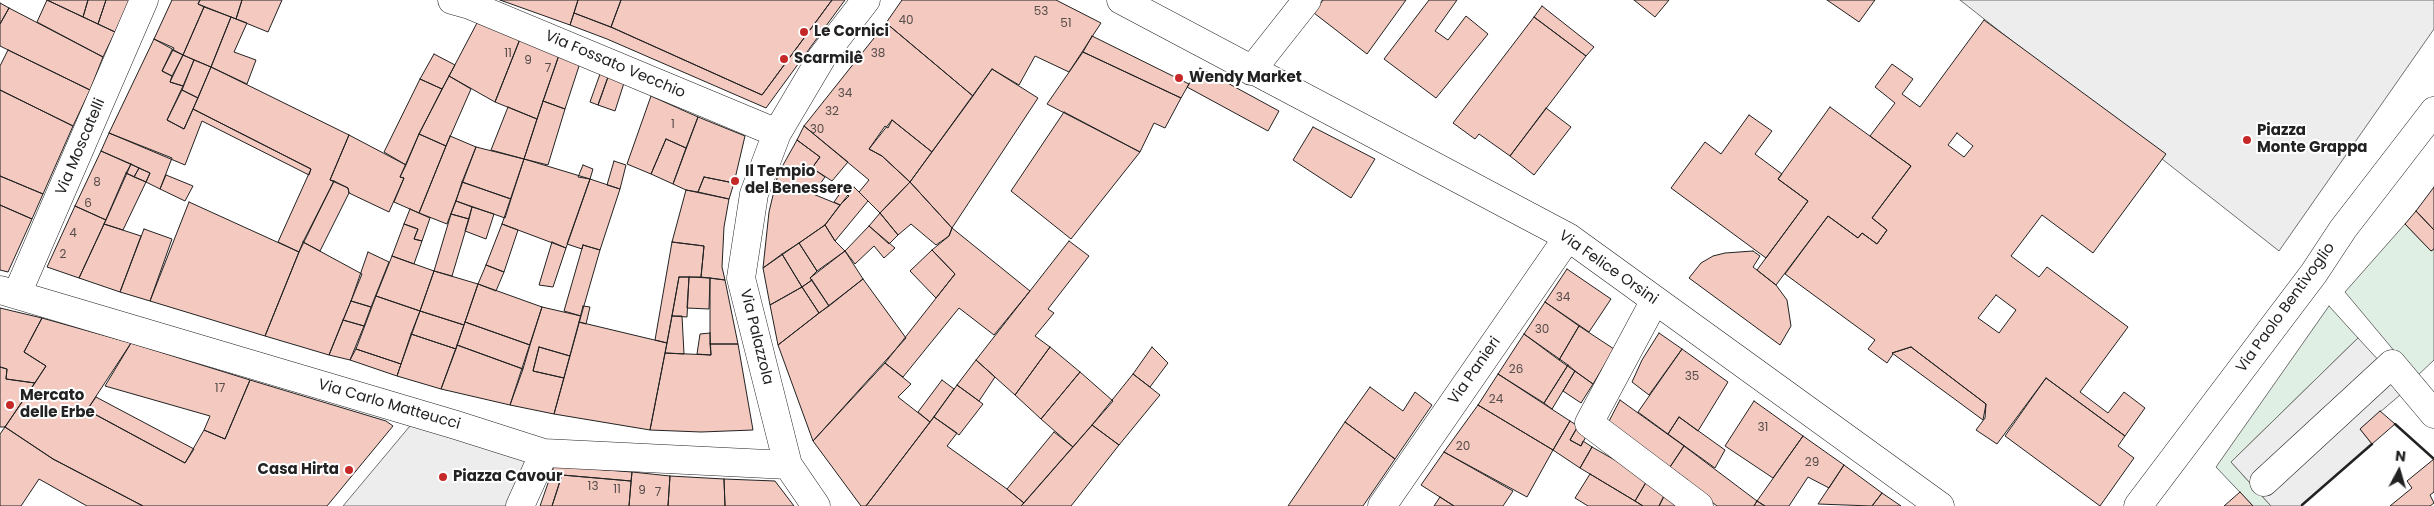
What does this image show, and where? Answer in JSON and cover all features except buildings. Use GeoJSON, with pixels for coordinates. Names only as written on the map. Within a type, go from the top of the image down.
{"type":"FeatureCollection","features":[{"type":"Feature","properties":{"kind":"street","name":"Via Moscatelli"},"geometry":{"type":"LineString","coordinates":[[8,292],[144,0]]}},
{"type":"Feature","properties":{"kind":"street","name":"Via Fossato Vecchio"},"geometry":{"type":"LineString","coordinates":[[452,0],[470,5],[777,133]]}},
{"type":"Feature","properties":{"kind":"street","name":"Via Palazzola"},"geometry":{"type":"LineString","coordinates":[[788,465],[741,278],[754,194],[777,133],[822,56],[866,0]]}},
{"type":"Feature","properties":{"kind":"street","name":"Via Felice Orsini"},"geometry":{"type":"LineString","coordinates":[[1121,0],[1251,71],[1568,237],[1940,506]]}},
{"type":"Feature","properties":{"kind":"street"},"geometry":{"type":"LineString","coordinates":[[1251,71],[1307,0]]}},
{"type":"Feature","properties":{"kind":"street","name":"Via Paolo Bentivoglio"},"geometry":{"type":"LineString","coordinates":[[2138,506],[2314,273],[2343,229],[2434,111]]}},
{"type":"Feature","properties":{"kind":"street","name":"Via Panieri"},"geometry":{"type":"LineString","coordinates":[[1382,506],[1568,237]]}},
{"type":"Feature","properties":{"kind":"street","name":"Via Carlo Matteucci"},"geometry":{"type":"LineString","coordinates":[[8,292],[456,424],[544,453],[788,465]]}},
{"type":"Feature","properties":{"kind":"street"},"geometry":{"type":"LineString","coordinates":[[1655,300],[1589,423],[1699,506]]}},
{"type":"Feature","properties":{"kind":"street"},"geometry":{"type":"LineString","coordinates":[[2264,482],[2392,364],[2426,386],[2434,414]]}},
{"type":"Feature","properties":{"kind":"street"},"geometry":{"type":"LineString","coordinates":[[520,506],[544,453]]}},
{"type":"Feature","properties":{"kind":"street"},"geometry":{"type":"LineString","coordinates":[[788,465],[816,506]]}},
{"type":"Feature","properties":{"kind":"green space"},"geometry":{"type":"Polygon","coordinates":[[[2405,224],[2431,251],[2434,249],[2434,360],[2416,377],[2345,292],[2405,224]]]}},
{"type":"Feature","properties":{"kind":"green space"},"geometry":{"type":"Polygon","coordinates":[[[2329,306],[2358,338],[2231,462],[2271,506],[2253,506],[2216,467],[2329,306]]]}},
{"type":"Feature","properties":{"kind":"shaded area","name":"Piazza Monte Grappa"},"geometry":{"type":"Polygon","coordinates":[[[1960,0],[2434,0],[2434,29],[2279,251],[1960,0]]]}},
{"type":"Feature","properties":{"kind":"shaded area"},"geometry":{"type":"Polygon","coordinates":[[[2358,338],[2406,390],[2360,429],[2372,444],[2301,506],[2271,506],[2231,462],[2358,338]]]}},
{"type":"Feature","properties":{"kind":"shaded area","name":"Piazza Cavour"},"geometry":{"type":"Polygon","coordinates":[[[420,414],[532,449],[506,506],[343,506],[420,414]]]}},
{"type":"Feature","properties":{"kind":"wall"},"geometry":{"type":"LineString","coordinates":[[2395,424],[2434,459]]}},
{"type":"Feature","properties":{"kind":"wall"},"geometry":{"type":"LineString","coordinates":[[2302,505],[2372,444]]}},
{"type":"Feature","properties":{"kind":"place","name":"Le Cornici"},"geometry":{"type":"Point","coordinates":[804,32]}},
{"type":"Feature","properties":{"kind":"place","name":"Scarmilê"},"geometry":{"type":"Point","coordinates":[784,59]}},
{"type":"Feature","properties":{"kind":"place","name":"Wendy Market"},"geometry":{"type":"Point","coordinates":[1179,78]}},
{"type":"Feature","properties":{"kind":"place","name":"Piazza Monte Grappa"},"geometry":{"type":"Point","coordinates":[2247,140]}},
{"type":"Feature","properties":{"kind":"place","name":"Il Tempio del Benessere"},"geometry":{"type":"Point","coordinates":[735,181]}},
{"type":"Feature","properties":{"kind":"place","name":"Mercato delle Erbe"},"geometry":{"type":"Point","coordinates":[10,405]}},
{"type":"Feature","properties":{"kind":"place","name":"Casa Hirta"},"geometry":{"type":"Point","coordinates":[349,470]}},
{"type":"Feature","properties":{"kind":"place","name":"Piazza Cavour"},"geometry":{"type":"Point","coordinates":[443,477]}}]}
